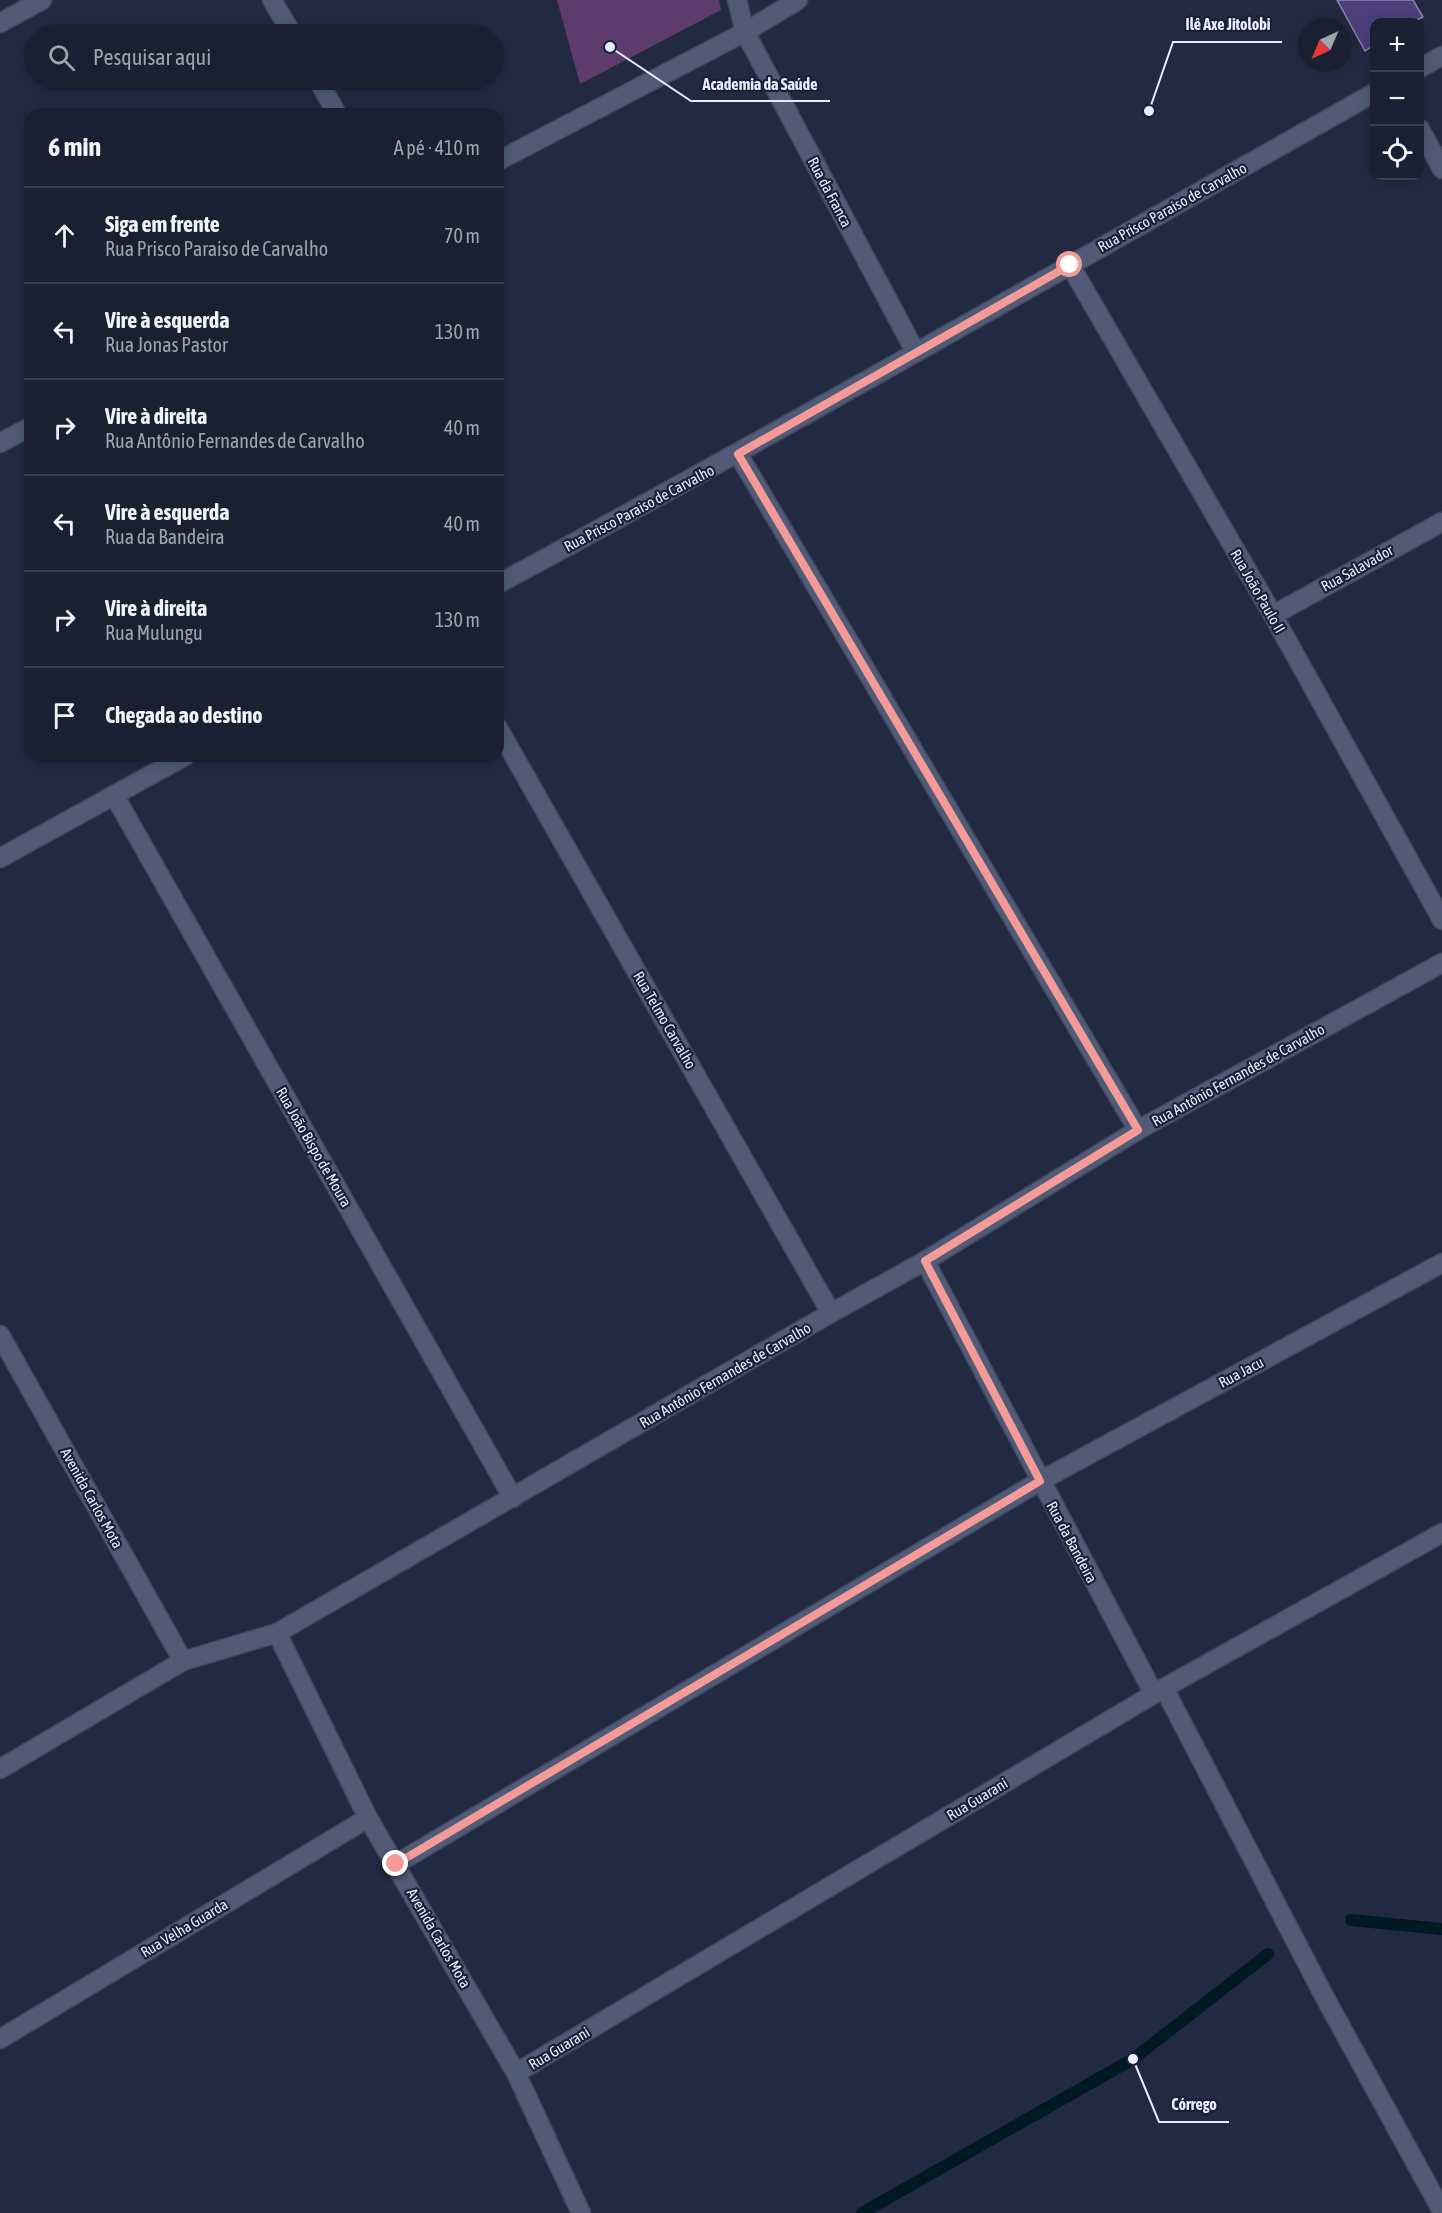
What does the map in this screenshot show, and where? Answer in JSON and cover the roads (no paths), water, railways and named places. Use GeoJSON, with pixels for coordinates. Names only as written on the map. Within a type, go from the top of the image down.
{"type":"FeatureCollection","features":[{"type":"Feature","properties":{"kind":"street"},"geometry":{"type":"LineString","coordinates":[[0,23],[42,0]]}},
{"type":"Feature","properties":{"kind":"street"},"geometry":{"type":"LineString","coordinates":[[272,0],[286,24]]}},
{"type":"Feature","properties":{"kind":"street","name":"Rua da Franca"},"geometry":{"type":"LineString","coordinates":[[737,0],[745,32],[915,351]]}},
{"type":"Feature","properties":{"kind":"street"},"geometry":{"type":"LineString","coordinates":[[504,157],[745,32],[798,0]]}},
{"type":"Feature","properties":{"kind":"street"},"geometry":{"type":"LineString","coordinates":[[1424,65],[1442,56]]}},
{"type":"Feature","properties":{"kind":"street"},"geometry":{"type":"LineString","coordinates":[[324,90],[334,108]]}},
{"type":"Feature","properties":{"kind":"street","name":"Rua Prisco Paraiso de Carvalho"},"geometry":{"type":"LineString","coordinates":[[504,581],[738,454],[915,351],[1370,95]]}},
{"type":"Feature","properties":{"kind":"street"},"geometry":{"type":"LineString","coordinates":[[1424,138],[1442,169]]}},
{"type":"Feature","properties":{"kind":"street","name":"Rua João Paulo II"},"geometry":{"type":"LineString","coordinates":[[1070,265],[1273,615],[1442,920]]}},
{"type":"Feature","properties":{"kind":"street"},"geometry":{"type":"LineString","coordinates":[[0,443],[24,430]]}},
{"type":"Feature","properties":{"kind":"street"},"geometry":{"type":"LineString","coordinates":[[738,454],[1138,1130]]}},
{"type":"Feature","properties":{"kind":"street","name":"Rua Salavador"},"geometry":{"type":"LineString","coordinates":[[1273,615],[1442,522]]}},
{"type":"Feature","properties":{"kind":"street","name":"Rua Telmo Carvalho"},"geometry":{"type":"LineString","coordinates":[[504,739],[831,1312]]}},
{"type":"Feature","properties":{"kind":"street"},"geometry":{"type":"LineString","coordinates":[[0,858],[174,762]]}},
{"type":"Feature","properties":{"kind":"street","name":"Rua João Bispo de Moura"},"geometry":{"type":"LineString","coordinates":[[114,795],[513,1498]]}},
{"type":"Feature","properties":{"kind":"street","name":"Rua Antônio Fernandes de Carvalho"},"geometry":{"type":"LineString","coordinates":[[0,1769],[183,1661],[277,1633],[831,1312],[925,1261],[1138,1130],[1442,963]]}},
{"type":"Feature","properties":{"kind":"street","name":"Rua da Bandeira"},"geometry":{"type":"LineString","coordinates":[[925,1261],[1040,1481],[1159,1691],[1442,2211]]}},
{"type":"Feature","properties":{"kind":"street","name":"Rua Jacu"},"geometry":{"type":"LineString","coordinates":[[396,1864],[1040,1481],[1442,1263]]}},
{"type":"Feature","properties":{"kind":"street","name":"Avenida Carlos Mota"},"geometry":{"type":"LineString","coordinates":[[0,1335],[183,1661]]}},
{"type":"Feature","properties":{"kind":"street","name":"Rua Guarani"},"geometry":{"type":"LineString","coordinates":[[516,2073],[1159,1691],[1442,1533]]}},
{"type":"Feature","properties":{"kind":"street","name":"Avenida Carlos Mota"},"geometry":{"type":"LineString","coordinates":[[277,1633],[368,1818],[516,2073],[581,2213]]}},
{"type":"Feature","properties":{"kind":"street","name":"Rua Velha Guarda"},"geometry":{"type":"LineString","coordinates":[[0,2039],[368,1818]]}},
{"type":"Feature","properties":{"kind":"waterway"},"geometry":{"type":"LineString","coordinates":[[1351,1920],[1442,1929]]}},
{"type":"Feature","properties":{"kind":"waterway"},"geometry":{"type":"LineString","coordinates":[[862,2213],[1133,2059],[1268,1954]]}},
{"type":"Feature","properties":{"kind":"place","name":"Academia da Saúde"},"geometry":{"type":"Point","coordinates":[610,47]}},
{"type":"Feature","properties":{"kind":"place","name":"Ilê Axe Jitolobi"},"geometry":{"type":"Point","coordinates":[1149,111]}},
{"type":"Feature","properties":{"kind":"place","name":"Córrego"},"geometry":{"type":"Point","coordinates":[1133,2059]}}]}
